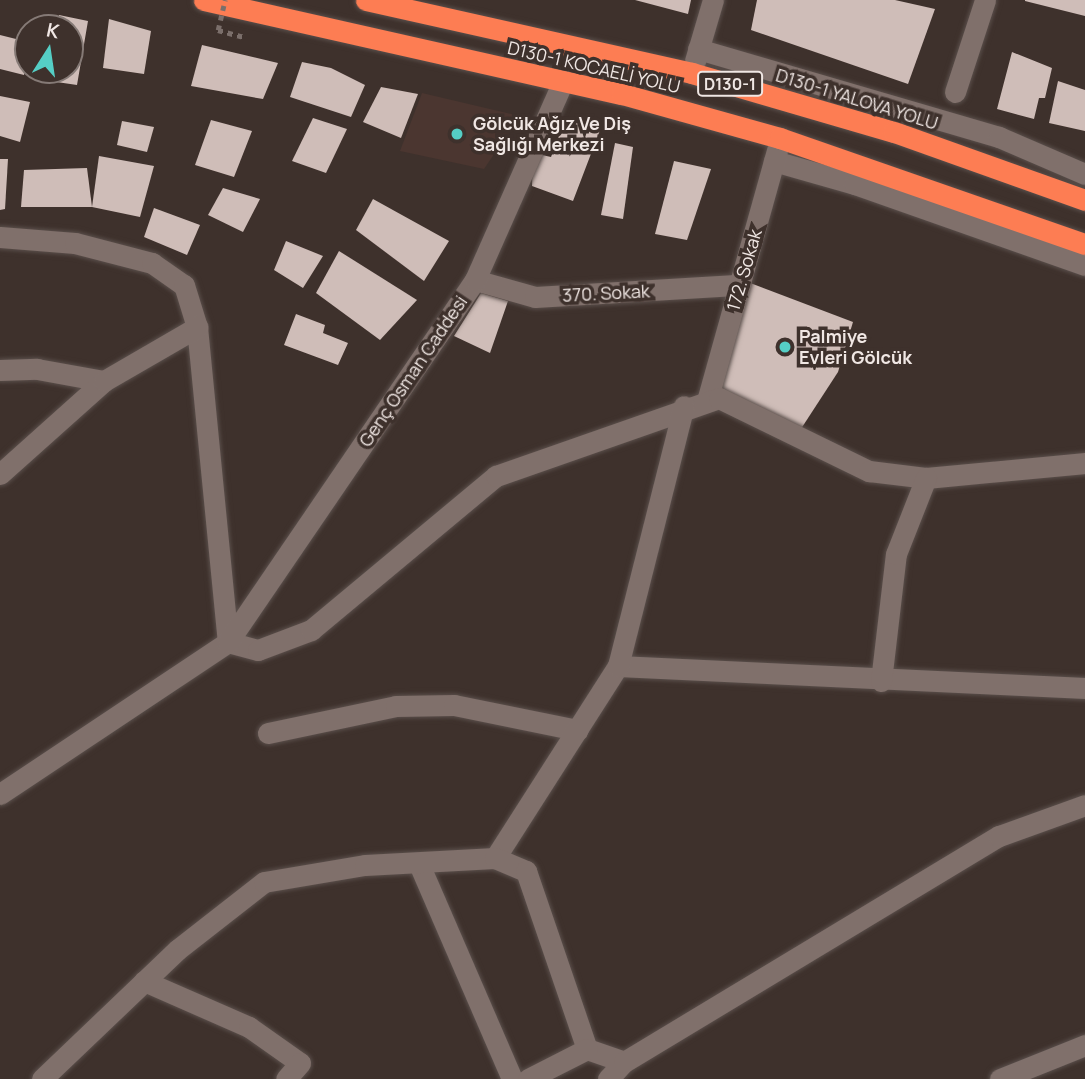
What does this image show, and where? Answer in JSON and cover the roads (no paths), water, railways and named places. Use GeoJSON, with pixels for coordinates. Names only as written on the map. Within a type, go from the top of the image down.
{"type":"FeatureCollection","features":[{"type":"Feature","properties":{"kind":"highway","name":"D130-1 KOCAELİ YOLU"},"geometry":{"type":"LineString","coordinates":[[204,0],[563,82],[780,138],[1085,244]]}},
{"type":"Feature","properties":{"kind":"highway","name":"D130-1 YALOVA YOLU"},"geometry":{"type":"LineString","coordinates":[[366,0],[692,73],[894,132],[1085,200]]}},
{"type":"Feature","properties":{"kind":"street"},"geometry":{"type":"LineString","coordinates":[[692,73],[713,0]]}},
{"type":"Feature","properties":{"kind":"street"},"geometry":{"type":"LineString","coordinates":[[955,92],[985,0]]}},
{"type":"Feature","properties":{"kind":"street"},"geometry":{"type":"LineString","coordinates":[[698,49],[999,137],[1085,174]]}},
{"type":"Feature","properties":{"kind":"street","name":"Genç Osman Caddesi"},"geometry":{"type":"LineString","coordinates":[[228,642],[475,279],[563,82]]}},
{"type":"Feature","properties":{"kind":"street","name":"172. Sokak"},"geometry":{"type":"LineString","coordinates":[[707,401],[780,138]]}},
{"type":"Feature","properties":{"kind":"street"},"geometry":{"type":"LineString","coordinates":[[774,161],[855,184],[1085,265]]}},
{"type":"Feature","properties":{"kind":"street"},"geometry":{"type":"LineString","coordinates":[[0,237],[75,243],[152,263],[184,285],[197,327],[228,642]]}},
{"type":"Feature","properties":{"kind":"street","name":"370. Sokak"},"geometry":{"type":"LineString","coordinates":[[475,279],[535,297],[740,285]]}},
{"type":"Feature","properties":{"kind":"street"},"geometry":{"type":"LineString","coordinates":[[0,474],[104,381],[197,327]]}},
{"type":"Feature","properties":{"kind":"street"},"geometry":{"type":"LineString","coordinates":[[0,370],[37,369],[104,381]]}},
{"type":"Feature","properties":{"kind":"street"},"geometry":{"type":"LineString","coordinates":[[0,794],[228,642],[258,650],[311,630],[496,476],[684,406],[719,398],[869,471],[926,478],[1085,463]]}},
{"type":"Feature","properties":{"kind":"street"},"geometry":{"type":"LineString","coordinates":[[495,858],[618,666],[684,406]]}},
{"type":"Feature","properties":{"kind":"street"},"geometry":{"type":"LineString","coordinates":[[881,681],[897,554],[926,478]]}},
{"type":"Feature","properties":{"kind":"street"},"geometry":{"type":"LineString","coordinates":[[618,666],[881,681],[1085,688]]}},
{"type":"Feature","properties":{"kind":"street"},"geometry":{"type":"LineString","coordinates":[[268,733],[396,706],[454,705],[577,730]]}},
{"type":"Feature","properties":{"kind":"street"},"geometry":{"type":"LineString","coordinates":[[608,1079],[624,1062],[999,836],[1085,805]]}},
{"type":"Feature","properties":{"kind":"street"},"geometry":{"type":"LineString","coordinates":[[42,1079],[144,981],[264,882],[365,865],[495,858],[526,871],[587,1049]]}},
{"type":"Feature","properties":{"kind":"street"},"geometry":{"type":"LineString","coordinates":[[419,864],[512,1079]]}},
{"type":"Feature","properties":{"kind":"street"},"geometry":{"type":"LineString","coordinates":[[144,981],[249,1027],[300,1063],[286,1079]]}},
{"type":"Feature","properties":{"kind":"street"},"geometry":{"type":"LineString","coordinates":[[1000,1079],[1085,1045]]}},
{"type":"Feature","properties":{"kind":"street"},"geometry":{"type":"LineString","coordinates":[[528,1079],[587,1049],[624,1062]]}},
{"type":"Feature","properties":{"kind":"place","name":"Gölcük Ağız Ve Diş Sağlığı Merkezi"},"geometry":{"type":"Point","coordinates":[457,134]}},
{"type":"Feature","properties":{"kind":"place","name":"Palmiye Evleri Gölcük"},"geometry":{"type":"Point","coordinates":[785,347]}}]}
